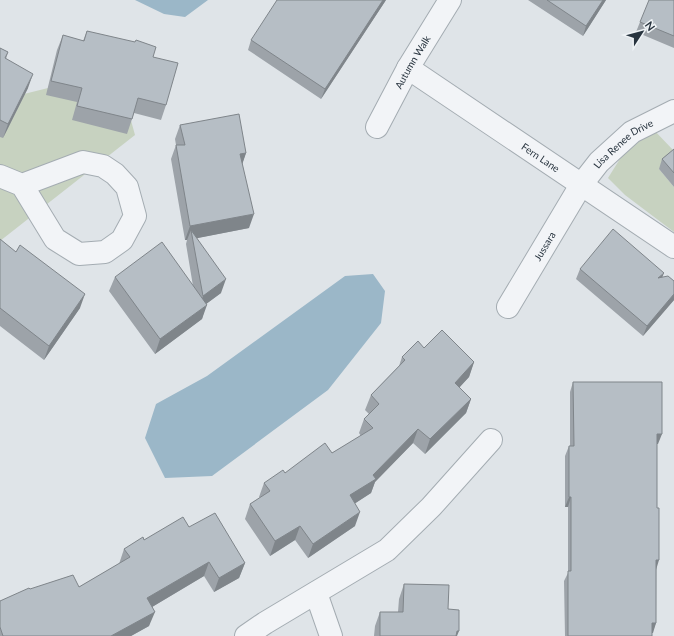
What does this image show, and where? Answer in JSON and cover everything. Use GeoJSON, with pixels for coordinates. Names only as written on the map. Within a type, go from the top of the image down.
{"type":"FeatureCollection","features":[{"type":"Feature","properties":{"kind":"street","name":"Autumn Walk"},"geometry":{"type":"LineString","coordinates":[[377,127],[408,68],[450,0]]}},
{"type":"Feature","properties":{"kind":"street","name":"Fern Lane"},"geometry":{"type":"LineString","coordinates":[[408,68],[674,247]]}},
{"type":"Feature","properties":{"kind":"street","name":"Lisa Renee Drive"},"geometry":{"type":"LineString","coordinates":[[581,185],[599,162],[632,132],[674,111]]}},
{"type":"Feature","properties":{"kind":"street"},"geometry":{"type":"LineString","coordinates":[[0,176],[22,185],[55,239],[79,254],[105,252],[122,240],[135,216],[127,186],[115,174],[103,166],[83,162],[22,185]]}},
{"type":"Feature","properties":{"kind":"street","name":"Jussara"},"geometry":{"type":"LineString","coordinates":[[508,307],[581,185]]}},
{"type":"Feature","properties":{"kind":"street"},"geometry":{"type":"LineString","coordinates":[[246,636],[387,550],[431,507],[491,440]]}},
{"type":"Feature","properties":{"kind":"street"},"geometry":{"type":"LineString","coordinates":[[316,593],[331,636]]}},
{"type":"Feature","properties":{"kind":"green space"},"geometry":{"type":"Polygon","coordinates":[[[100,75],[127,106],[135,135],[0,241],[0,100],[100,75]]]}},
{"type":"Feature","properties":{"kind":"green space"},"geometry":{"type":"Polygon","coordinates":[[[653,129],[674,151],[659,169],[674,187],[674,232],[625,195],[608,178],[628,146],[653,129]]]}},
{"type":"Feature","properties":{"kind":"water"},"geometry":{"type":"Polygon","coordinates":[[[135,0],[208,0],[185,17],[164,14],[135,0]]]}},
{"type":"Feature","properties":{"kind":"water"},"geometry":{"type":"Polygon","coordinates":[[[373,274],[385,291],[381,323],[328,390],[212,476],[165,478],[145,438],[156,404],[207,376],[345,276],[373,274]]]}},
{"type":"Feature","properties":{"kind":"building"},"geometry":{"type":"Polygon","coordinates":[[[277,0],[383,0],[325,89],[251,40],[277,0]]]}},
{"type":"Feature","properties":{"kind":"building"},"geometry":{"type":"Polygon","coordinates":[[[547,0],[603,0],[586,26],[547,0]]]}},
{"type":"Feature","properties":{"kind":"building"},"geometry":{"type":"Polygon","coordinates":[[[649,0],[674,0],[674,36],[640,22],[649,0]]]}},
{"type":"Feature","properties":{"kind":"building"},"geometry":{"type":"Polygon","coordinates":[[[87,31],[135,42],[136,40],[156,47],[153,57],[178,63],[166,105],[138,98],[132,119],[77,106],[82,88],[51,81],[63,35],[84,41],[87,31]]]}},
{"type":"Feature","properties":{"kind":"building"},"geometry":{"type":"Polygon","coordinates":[[[0,48],[8,52],[5,58],[33,74],[8,124],[0,120],[0,48]]]}},
{"type":"Feature","properties":{"kind":"building"},"geometry":{"type":"Polygon","coordinates":[[[239,114],[246,153],[240,154],[254,214],[190,226],[176,145],[185,145],[180,125],[239,114]]]}},
{"type":"Feature","properties":{"kind":"building"},"geometry":{"type":"Polygon","coordinates":[[[674,149],[674,173],[662,159],[674,149]]]}},
{"type":"Feature","properties":{"kind":"building"},"geometry":{"type":"Polygon","coordinates":[[[613,229],[664,273],[658,278],[668,276],[674,281],[674,294],[647,326],[580,269],[613,229]]]}},
{"type":"Feature","properties":{"kind":"building"},"geometry":{"type":"Polygon","coordinates":[[[191,230],[226,279],[203,296],[191,230]]]}},
{"type":"Feature","properties":{"kind":"building"},"geometry":{"type":"Polygon","coordinates":[[[0,239],[16,252],[20,245],[85,294],[49,346],[0,308],[0,239]]]}},
{"type":"Feature","properties":{"kind":"building"},"geometry":{"type":"Polygon","coordinates":[[[162,242],[207,305],[160,339],[115,277],[162,242]]]}},
{"type":"Feature","properties":{"kind":"building"},"geometry":{"type":"Polygon","coordinates":[[[442,330],[474,362],[455,383],[471,399],[430,439],[418,429],[373,475],[376,479],[350,495],[360,512],[313,544],[300,526],[275,541],[250,504],[270,491],[264,483],[283,470],[285,473],[325,443],[332,453],[373,428],[364,419],[379,404],[371,395],[405,360],[402,357],[418,341],[424,348],[442,330]]]}},
{"type":"Feature","properties":{"kind":"building"},"geometry":{"type":"Polygon","coordinates":[[[573,382],[662,382],[662,434],[657,434],[659,560],[656,560],[656,623],[652,623],[652,636],[568,636],[568,571],[571,571],[569,446],[574,446],[573,382]]]}},
{"type":"Feature","properties":{"kind":"building"},"geometry":{"type":"Polygon","coordinates":[[[215,513],[245,563],[219,578],[209,562],[147,598],[155,612],[111,636],[3,636],[0,627],[0,601],[29,588],[30,589],[73,575],[79,587],[130,557],[124,549],[143,537],[144,540],[183,517],[189,527],[215,513]]]}},
{"type":"Feature","properties":{"kind":"building"},"geometry":{"type":"Polygon","coordinates":[[[404,584],[449,585],[448,609],[459,610],[459,631],[457,631],[456,636],[380,636],[380,612],[403,612],[404,584]]]}}]}
